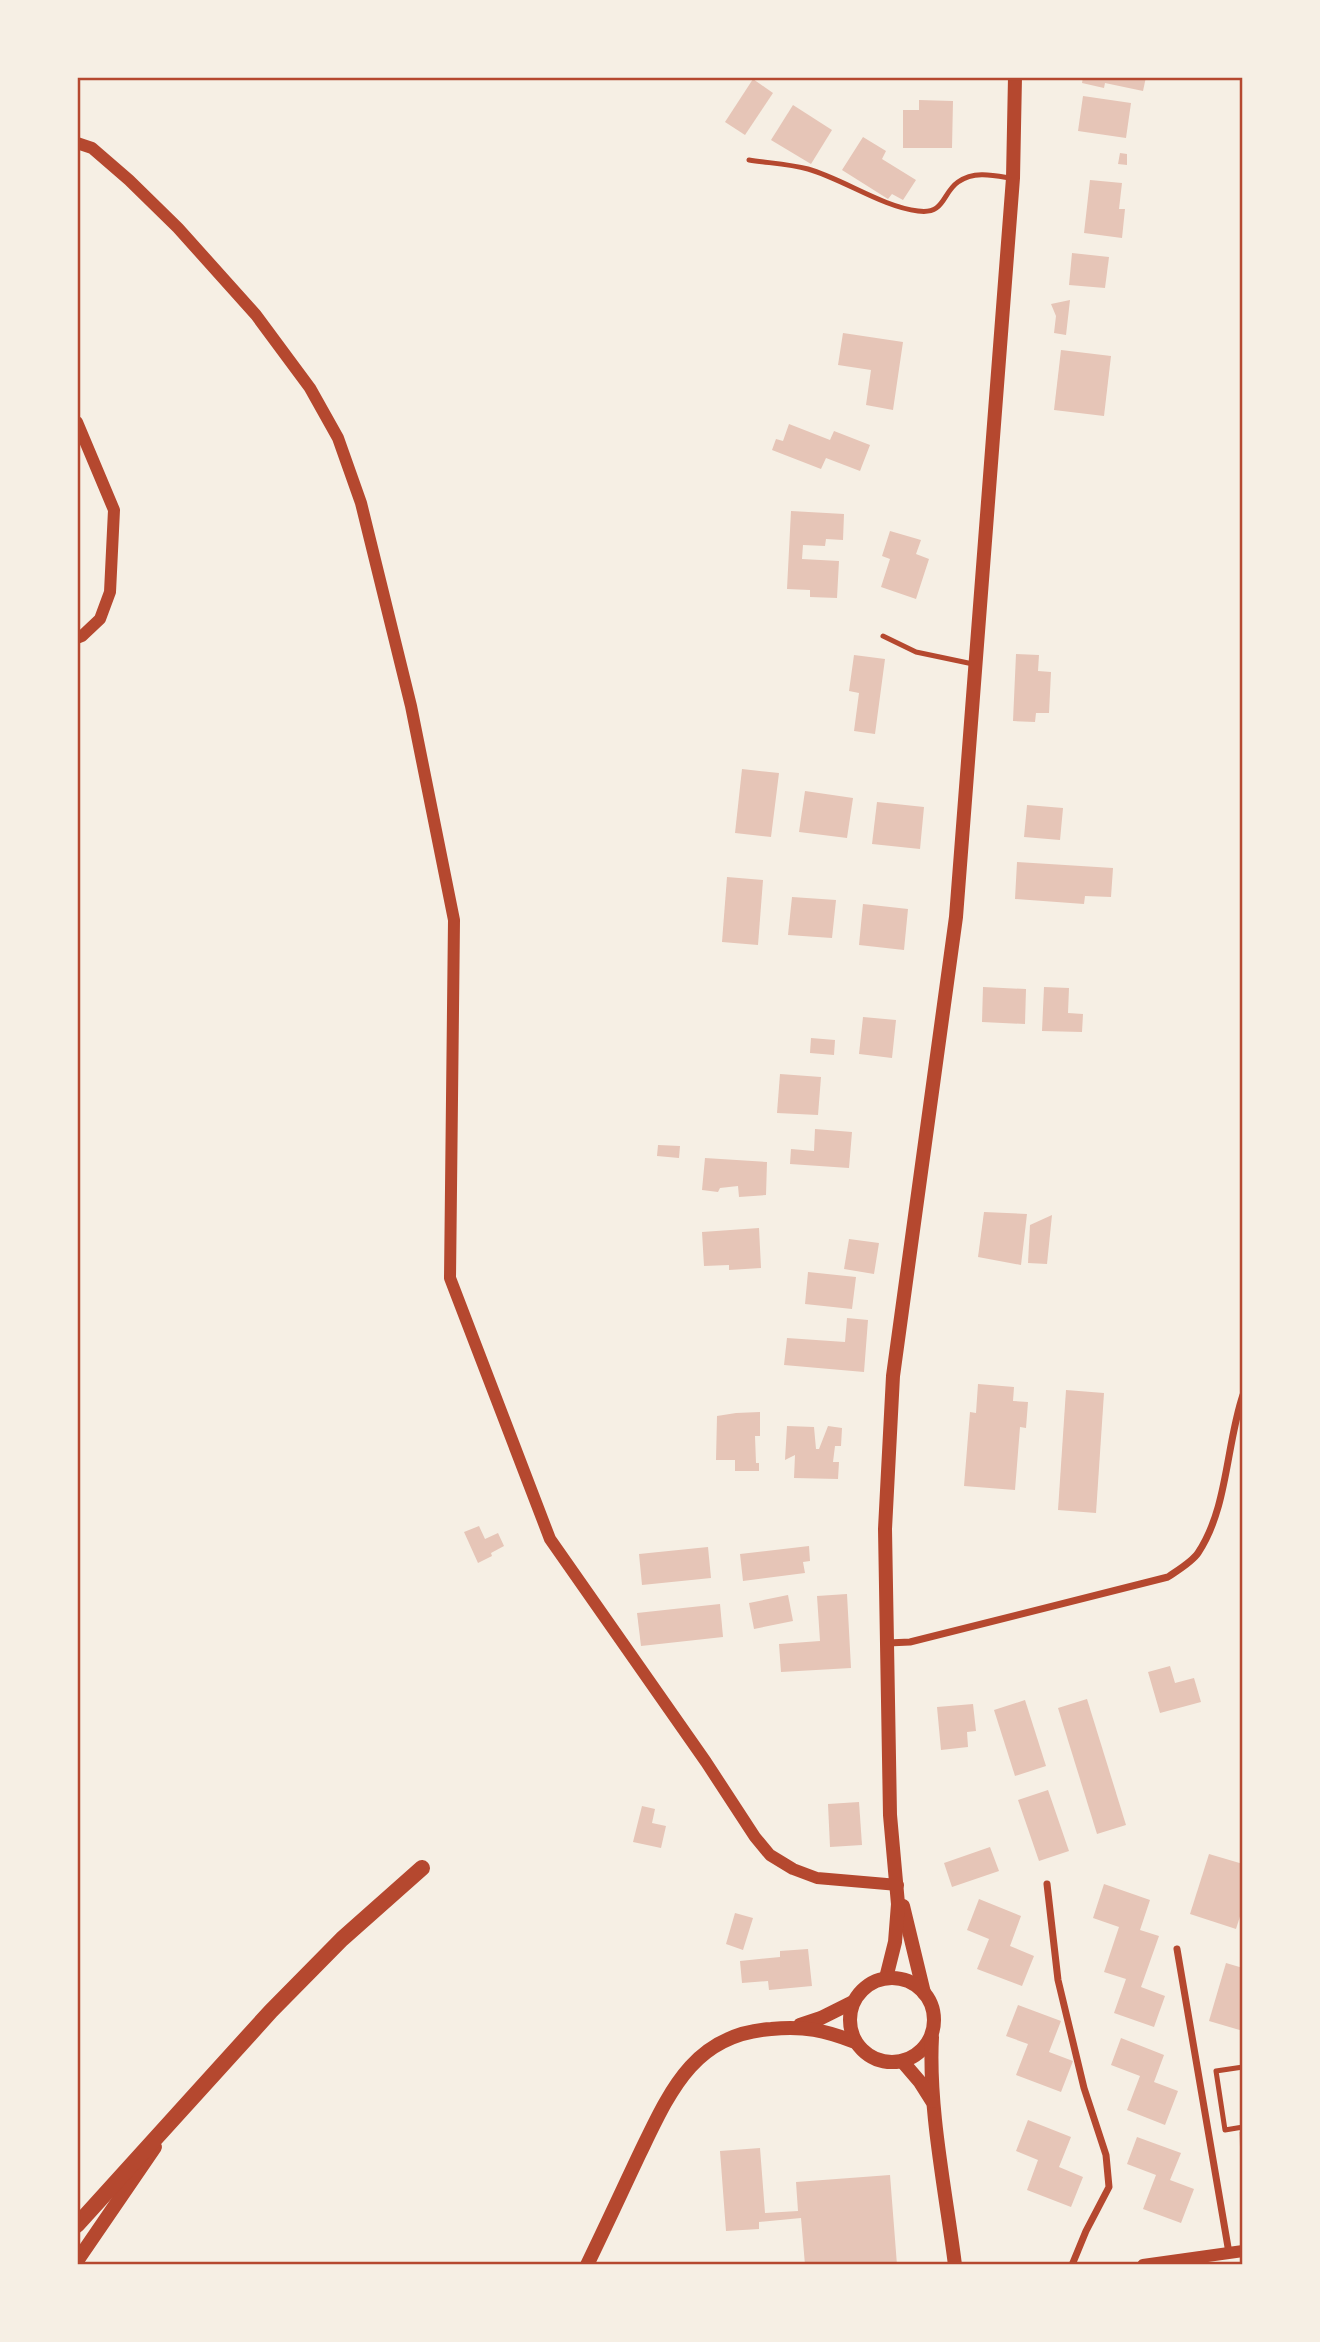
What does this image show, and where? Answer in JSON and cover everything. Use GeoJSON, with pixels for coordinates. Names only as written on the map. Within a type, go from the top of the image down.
{"type":"FeatureCollection","features":[{"type":"Feature","properties":{"kind":"main road"},"geometry":{"type":"LineString","coordinates":[[924,1993],[898,1885],[890,1815],[885,1529],[893,1376],[956,917],[1013,178],[1015,77]]}},
{"type":"Feature","properties":{"kind":"main road"},"geometry":{"type":"LineString","coordinates":[[77,2225],[190,2098],[342,1939],[422,1868]]}},
{"type":"Feature","properties":{"kind":"main road"},"geometry":{"type":"LineString","coordinates":[[886,1979],[897,1923],[898,1885]]}},
{"type":"Feature","properties":{"kind":"main road"},"geometry":{"type":"LineString","coordinates":[[932,2032],[921,2051],[902,2061],[875,2059],[855,2042],[850,2029],[853,2002],[861,1991],[873,1983],[900,1979],[913,1984],[924,1993],[931,2004],[934,2018],[931,2059],[934,2105],[955,2265]]}},
{"type":"Feature","properties":{"kind":"main road"},"geometry":{"type":"LineString","coordinates":[[785,2028],[821,2018],[853,2002]]}},
{"type":"Feature","properties":{"kind":"main road"},"geometry":{"type":"LineString","coordinates":[[587,2265],[663,2105],[678,2080],[699,2057],[722,2041],[749,2031],[785,2028],[827,2030],[855,2042]]}},
{"type":"Feature","properties":{"kind":"main road"},"geometry":{"type":"LineString","coordinates":[[902,2061],[920,2082],[934,2105]]}},
{"type":"Feature","properties":{"kind":"main road"},"geometry":{"type":"LineString","coordinates":[[77,2261],[190,2098]]}},
{"type":"Feature","properties":{"kind":"street"},"geometry":{"type":"LineString","coordinates":[[77,142],[92,148],[178,228],[256,315],[310,388],[338,438],[356,490],[411,706],[454,920],[450,1278],[550,1539],[706,1762],[755,1838],[770,1855],[793,1869],[817,1878],[898,1885]]}},
{"type":"Feature","properties":{"kind":"street"},"geometry":{"type":"LineString","coordinates":[[77,422],[114,510],[110,592],[100,619],[77,638]]}},
{"type":"Feature","properties":{"kind":"street"},"geometry":{"type":"LineString","coordinates":[[887,1643],[910,1642],[1168,1577],[1197,1555],[1215,1520],[1243,1395]]}},
{"type":"Feature","properties":{"kind":"street"},"geometry":{"type":"LineString","coordinates":[[1047,1884],[1058,1980],[1084,2088],[1106,2154],[1109,2186],[1072,2265]]}},
{"type":"Feature","properties":{"kind":"street"},"geometry":{"type":"LineString","coordinates":[[1177,1949],[1229,2253]]}},
{"type":"Feature","properties":{"kind":"street"},"geometry":{"type":"LineString","coordinates":[[1143,2265],[1243,2251]]}},
{"type":"Feature","properties":{"kind":"lane"},"geometry":{"type":"LineString","coordinates":[[749,160],[807,169],[919,212],[933,210],[942,204],[956,183],[970,176],[987,174],[1013,178]]}},
{"type":"Feature","properties":{"kind":"lane"},"geometry":{"type":"LineString","coordinates":[[883,636],[916,652],[976,664]]}},
{"type":"Feature","properties":{"kind":"lane"},"geometry":{"type":"LineString","coordinates":[[1243,2067],[1216,2071],[1225,2130],[1243,2127]]}},
{"type":"Feature","properties":{"kind":"building"},"geometry":{"type":"Polygon","coordinates":[[[1083,77],[1146,77],[1143,91],[1105,83],[1104,88],[1082,83],[1083,77]]]}},
{"type":"Feature","properties":{"kind":"building"},"geometry":{"type":"Polygon","coordinates":[[[753,79],[773,93],[745,135],[725,122],[753,79]]]}},
{"type":"Feature","properties":{"kind":"building"},"geometry":{"type":"Polygon","coordinates":[[[1083,96],[1131,103],[1126,138],[1078,131],[1083,96]]]}},
{"type":"Feature","properties":{"kind":"building"},"geometry":{"type":"Polygon","coordinates":[[[919,100],[953,101],[952,148],[903,148],[903,110],[919,110],[919,100]]]}},
{"type":"Feature","properties":{"kind":"building"},"geometry":{"type":"Polygon","coordinates":[[[793,105],[832,130],[811,164],[771,140],[793,105]]]}},
{"type":"Feature","properties":{"kind":"building"},"geometry":{"type":"Polygon","coordinates":[[[863,137],[886,151],[882,159],[916,180],[903,200],[892,194],[888,199],[842,170],[863,137]]]}},
{"type":"Feature","properties":{"kind":"building"},"geometry":{"type":"Polygon","coordinates":[[[1120,153],[1127,154],[1127,165],[1118,164],[1120,153]]]}},
{"type":"Feature","properties":{"kind":"building"},"geometry":{"type":"Polygon","coordinates":[[[1090,180],[1122,183],[1119,209],[1125,209],[1122,238],[1084,233],[1090,180]]]}},
{"type":"Feature","properties":{"kind":"building"},"geometry":{"type":"Polygon","coordinates":[[[1072,253],[1109,257],[1105,288],[1069,285],[1072,253]]]}},
{"type":"Feature","properties":{"kind":"building"},"geometry":{"type":"Polygon","coordinates":[[[1070,300],[1066,335],[1054,333],[1056,316],[1051,304],[1070,300]]]}},
{"type":"Feature","properties":{"kind":"building"},"geometry":{"type":"Polygon","coordinates":[[[843,333],[903,342],[893,410],[866,405],[871,370],[838,365],[843,333]]]}},
{"type":"Feature","properties":{"kind":"building"},"geometry":{"type":"Polygon","coordinates":[[[1061,350],[1111,356],[1104,416],[1054,410],[1061,350]]]}},
{"type":"Feature","properties":{"kind":"building"},"geometry":{"type":"Polygon","coordinates":[[[789,424],[830,440],[834,431],[870,445],[860,471],[826,458],[821,469],[772,450],[776,439],[783,441],[789,424]]]}},
{"type":"Feature","properties":{"kind":"building"},"geometry":{"type":"Polygon","coordinates":[[[791,511],[844,514],[843,540],[826,539],[825,546],[803,545],[802,559],[839,561],[837,598],[810,597],[810,590],[787,589],[791,511]]]}},
{"type":"Feature","properties":{"kind":"building"},"geometry":{"type":"Polygon","coordinates":[[[890,531],[921,540],[916,554],[929,559],[916,599],[881,587],[890,559],[882,556],[890,531]]]}},
{"type":"Feature","properties":{"kind":"building"},"geometry":{"type":"Polygon","coordinates":[[[1016,654],[1039,655],[1038,671],[1051,672],[1049,713],[1036,713],[1035,722],[1013,721],[1016,654]]]}},
{"type":"Feature","properties":{"kind":"building"},"geometry":{"type":"Polygon","coordinates":[[[854,655],[885,659],[875,734],[854,731],[859,693],[849,691],[854,655]]]}},
{"type":"Feature","properties":{"kind":"building"},"geometry":{"type":"Polygon","coordinates":[[[742,769],[779,773],[771,837],[735,833],[742,769]]]}},
{"type":"Feature","properties":{"kind":"building"},"geometry":{"type":"Polygon","coordinates":[[[805,791],[853,798],[847,838],[799,832],[805,791]]]}},
{"type":"Feature","properties":{"kind":"building"},"geometry":{"type":"Polygon","coordinates":[[[877,802],[924,807],[920,849],[872,844],[877,802]]]}},
{"type":"Feature","properties":{"kind":"building"},"geometry":{"type":"Polygon","coordinates":[[[1027,805],[1063,808],[1060,840],[1024,837],[1027,805]]]}},
{"type":"Feature","properties":{"kind":"building"},"geometry":{"type":"Polygon","coordinates":[[[1017,862],[1113,868],[1111,897],[1085,896],[1084,904],[1015,899],[1017,862]]]}},
{"type":"Feature","properties":{"kind":"building"},"geometry":{"type":"Polygon","coordinates":[[[727,877],[763,880],[758,945],[722,942],[727,877]]]}},
{"type":"Feature","properties":{"kind":"building"},"geometry":{"type":"Polygon","coordinates":[[[792,897],[836,900],[832,938],[788,935],[792,897]]]}},
{"type":"Feature","properties":{"kind":"building"},"geometry":{"type":"Polygon","coordinates":[[[863,904],[908,909],[904,950],[859,945],[863,904]]]}},
{"type":"Feature","properties":{"kind":"building"},"geometry":{"type":"Polygon","coordinates":[[[983,987],[1026,989],[1025,1024],[982,1022],[983,987]]]}},
{"type":"Feature","properties":{"kind":"building"},"geometry":{"type":"Polygon","coordinates":[[[1044,987],[1069,988],[1068,1013],[1083,1014],[1082,1032],[1042,1031],[1044,987]]]}},
{"type":"Feature","properties":{"kind":"building"},"geometry":{"type":"Polygon","coordinates":[[[863,1017],[896,1020],[892,1058],[859,1054],[863,1017]]]}},
{"type":"Feature","properties":{"kind":"building"},"geometry":{"type":"Polygon","coordinates":[[[811,1038],[835,1040],[834,1055],[810,1053],[811,1038]]]}},
{"type":"Feature","properties":{"kind":"building"},"geometry":{"type":"Polygon","coordinates":[[[780,1074],[821,1077],[818,1115],[777,1113],[780,1074]]]}},
{"type":"Feature","properties":{"kind":"building"},"geometry":{"type":"Polygon","coordinates":[[[815,1129],[852,1132],[849,1168],[790,1164],[791,1149],[814,1151],[815,1129]]]}},
{"type":"Feature","properties":{"kind":"building"},"geometry":{"type":"Polygon","coordinates":[[[658,1145],[680,1146],[679,1158],[657,1156],[658,1145]]]}},
{"type":"Feature","properties":{"kind":"building"},"geometry":{"type":"Polygon","coordinates":[[[705,1158],[767,1162],[766,1195],[739,1197],[738,1186],[720,1188],[718,1192],[702,1190],[705,1158]]]}},
{"type":"Feature","properties":{"kind":"building"},"geometry":{"type":"Polygon","coordinates":[[[984,1212],[1027,1214],[1021,1265],[978,1257],[984,1212]]]}},
{"type":"Feature","properties":{"kind":"building"},"geometry":{"type":"Polygon","coordinates":[[[1052,1215],[1047,1264],[1028,1263],[1030,1225],[1052,1215]]]}},
{"type":"Feature","properties":{"kind":"building"},"geometry":{"type":"Polygon","coordinates":[[[759,1228],[761,1268],[729,1270],[729,1265],[704,1266],[702,1232],[759,1228]]]}},
{"type":"Feature","properties":{"kind":"building"},"geometry":{"type":"Polygon","coordinates":[[[849,1239],[879,1243],[874,1274],[844,1269],[849,1239]]]}},
{"type":"Feature","properties":{"kind":"building"},"geometry":{"type":"Polygon","coordinates":[[[808,1272],[856,1277],[852,1309],[805,1304],[808,1272]]]}},
{"type":"Feature","properties":{"kind":"building"},"geometry":{"type":"Polygon","coordinates":[[[847,1318],[868,1320],[864,1372],[784,1365],[787,1338],[845,1342],[847,1318]]]}},
{"type":"Feature","properties":{"kind":"building"},"geometry":{"type":"Polygon","coordinates":[[[978,1384],[1014,1387],[1013,1401],[1028,1402],[1026,1428],[1020,1427],[1015,1490],[964,1486],[970,1412],[976,1413],[978,1384]]]}},
{"type":"Feature","properties":{"kind":"building"},"geometry":{"type":"Polygon","coordinates":[[[1066,1390],[1104,1393],[1096,1513],[1058,1510],[1066,1390]]]}},
{"type":"Feature","properties":{"kind":"building"},"geometry":{"type":"Polygon","coordinates":[[[760,1412],[760,1436],[755,1436],[759,1471],[735,1471],[735,1460],[716,1460],[717,1416],[760,1412]]]}},
{"type":"Feature","properties":{"kind":"building"},"geometry":{"type":"Polygon","coordinates":[[[787,1426],[814,1427],[816,1449],[819,1449],[828,1426],[842,1428],[841,1446],[835,1446],[833,1462],[839,1462],[838,1479],[794,1478],[795,1455],[785,1460],[787,1426]]]}},
{"type":"Feature","properties":{"kind":"building"},"geometry":{"type":"Polygon","coordinates":[[[479,1526],[485,1539],[498,1533],[504,1546],[478,1563],[464,1532],[479,1526]]]}},
{"type":"Feature","properties":{"kind":"building"},"geometry":{"type":"Polygon","coordinates":[[[809,1546],[810,1561],[803,1562],[805,1573],[743,1581],[740,1554],[809,1546]]]}},
{"type":"Feature","properties":{"kind":"building"},"geometry":{"type":"Polygon","coordinates":[[[708,1547],[711,1578],[642,1585],[639,1554],[708,1547]]]}},
{"type":"Feature","properties":{"kind":"building"},"geometry":{"type":"Polygon","coordinates":[[[847,1594],[851,1668],[781,1672],[779,1644],[820,1641],[817,1596],[847,1594]]]}},
{"type":"Feature","properties":{"kind":"building"},"geometry":{"type":"Polygon","coordinates":[[[788,1595],[793,1621],[754,1629],[749,1603],[788,1595]]]}},
{"type":"Feature","properties":{"kind":"building"},"geometry":{"type":"Polygon","coordinates":[[[720,1604],[723,1637],[641,1646],[637,1613],[720,1604]]]}},
{"type":"Feature","properties":{"kind":"building"},"geometry":{"type":"Polygon","coordinates":[[[1170,1666],[1175,1683],[1194,1678],[1201,1702],[1160,1713],[1148,1672],[1170,1666]]]}},
{"type":"Feature","properties":{"kind":"building"},"geometry":{"type":"Polygon","coordinates":[[[1087,1699],[1126,1825],[1097,1834],[1058,1708],[1087,1699]]]}},
{"type":"Feature","properties":{"kind":"building"},"geometry":{"type":"Polygon","coordinates":[[[1025,1700],[1046,1766],[1015,1776],[994,1710],[1025,1700]]]}},
{"type":"Feature","properties":{"kind":"building"},"geometry":{"type":"Polygon","coordinates":[[[973,1704],[976,1731],[967,1732],[968,1747],[941,1750],[937,1707],[973,1704]]]}},
{"type":"Feature","properties":{"kind":"building"},"geometry":{"type":"Polygon","coordinates":[[[1048,1790],[1069,1851],[1039,1861],[1018,1800],[1048,1790]]]}},
{"type":"Feature","properties":{"kind":"building"},"geometry":{"type":"Polygon","coordinates":[[[859,1802],[862,1845],[830,1847],[828,1804],[859,1802]]]}},
{"type":"Feature","properties":{"kind":"building"},"geometry":{"type":"Polygon","coordinates":[[[642,1806],[655,1809],[652,1823],[666,1826],[661,1848],[633,1842],[642,1806]]]}},
{"type":"Feature","properties":{"kind":"building"},"geometry":{"type":"Polygon","coordinates":[[[990,1847],[999,1871],[952,1887],[944,1863],[990,1847]]]}},
{"type":"Feature","properties":{"kind":"building"},"geometry":{"type":"Polygon","coordinates":[[[1209,1854],[1243,1864],[1243,1907],[1236,1929],[1190,1914],[1209,1854]]]}},
{"type":"Feature","properties":{"kind":"building"},"geometry":{"type":"Polygon","coordinates":[[[1104,1884],[1150,1900],[1140,1930],[1159,1936],[1141,1987],[1165,1996],[1154,2027],[1114,2013],[1126,1979],[1104,1972],[1119,1927],[1093,1918],[1104,1884]]]}},
{"type":"Feature","properties":{"kind":"building"},"geometry":{"type":"Polygon","coordinates":[[[979,1899],[1021,1916],[1010,1946],[1034,1956],[1022,1986],[977,1969],[989,1939],[967,1930],[979,1899]]]}},
{"type":"Feature","properties":{"kind":"building"},"geometry":{"type":"Polygon","coordinates":[[[735,1913],[753,1918],[743,1950],[726,1944],[735,1913]]]}},
{"type":"Feature","properties":{"kind":"building"},"geometry":{"type":"Polygon","coordinates":[[[808,1949],[812,1986],[769,1990],[768,1981],[742,1983],[740,1961],[780,1957],[780,1951],[808,1949]]]}},
{"type":"Feature","properties":{"kind":"building"},"geometry":{"type":"Polygon","coordinates":[[[1226,1963],[1243,1968],[1243,2031],[1209,2021],[1226,1963]]]}},
{"type":"Feature","properties":{"kind":"building"},"geometry":{"type":"Polygon","coordinates":[[[1018,2005],[1061,2021],[1049,2052],[1073,2061],[1061,2092],[1016,2075],[1028,2044],[1006,2036],[1018,2005]]]}},
{"type":"Feature","properties":{"kind":"building"},"geometry":{"type":"Polygon","coordinates":[[[1121,2038],[1164,2055],[1154,2082],[1178,2091],[1165,2125],[1127,2110],[1140,2076],[1111,2065],[1121,2038]]]}},
{"type":"Feature","properties":{"kind":"building"},"geometry":{"type":"Polygon","coordinates":[[[1028,2120],[1071,2137],[1059,2167],[1083,2177],[1071,2207],[1027,2190],[1038,2160],[1016,2151],[1028,2120]]]}},
{"type":"Feature","properties":{"kind":"building"},"geometry":{"type":"Polygon","coordinates":[[[1239,2132],[1243,2132],[1243,2161],[1241,2161],[1239,2132]]]}},
{"type":"Feature","properties":{"kind":"building"},"geometry":{"type":"Polygon","coordinates":[[[1137,2137],[1181,2153],[1170,2180],[1194,2189],[1181,2223],[1143,2209],[1156,2175],[1127,2164],[1137,2137]]]}},
{"type":"Feature","properties":{"kind":"building"},"geometry":{"type":"Polygon","coordinates":[[[760,2148],[765,2213],[798,2211],[796,2182],[890,2175],[897,2265],[805,2265],[801,2218],[759,2222],[759,2229],[726,2231],[720,2151],[760,2148]]]}}]}
